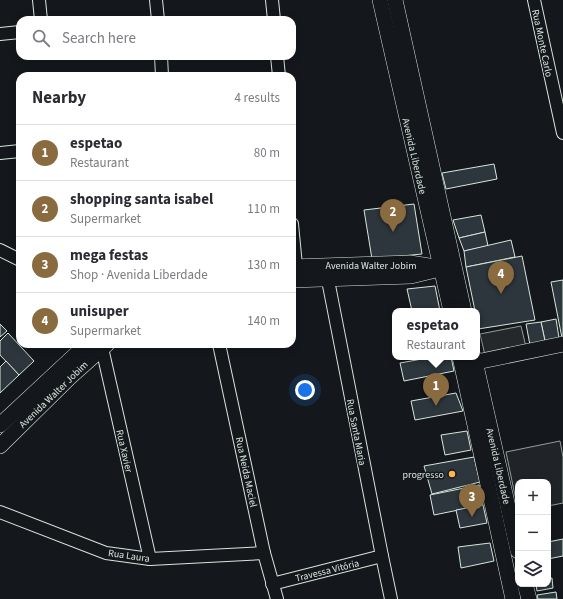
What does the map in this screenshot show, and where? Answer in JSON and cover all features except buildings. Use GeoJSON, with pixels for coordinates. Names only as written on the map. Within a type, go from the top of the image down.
{"type":"FeatureCollection","features":[{"type":"Feature","properties":{"kind":"main road","name":"Avenida Liberdade"},"geometry":{"type":"LineString","coordinates":[[380,0],[448,267],[463,308]]}},
{"type":"Feature","properties":{"kind":"main road","name":"Avenida Liberdade"},"geometry":{"type":"LineString","coordinates":[[396,0],[430,193]]}},
{"type":"Feature","properties":{"kind":"main road","name":"Avenida Walter Jobim"},"geometry":{"type":"LineString","coordinates":[[296,273],[326,272],[410,263],[448,267]]}},
{"type":"Feature","properties":{"kind":"main road","name":"Avenida Liberdade"},"geometry":{"type":"LineString","coordinates":[[448,267],[451,308]]}},
{"type":"Feature","properties":{"kind":"main road"},"geometry":{"type":"LineString","coordinates":[[480,359],[563,344]]}},
{"type":"Feature","properties":{"kind":"main road","name":"Avenida Walter Jobim"},"geometry":{"type":"LineString","coordinates":[[0,425],[94,348]]}},
{"type":"Feature","properties":{"kind":"main road","name":"Avenida Walter Jobim"},"geometry":{"type":"LineString","coordinates":[[0,446],[70,377],[95,348]]}},
{"type":"Feature","properties":{"kind":"main road","name":"Avenida Liberdade"},"geometry":{"type":"LineString","coordinates":[[468,361],[515,540]]}},
{"type":"Feature","properties":{"kind":"main road","name":"Avenida Liberdade"},"geometry":{"type":"LineString","coordinates":[[468,361],[514,599]]}},
{"type":"Feature","properties":{"kind":"main road"},"geometry":{"type":"LineString","coordinates":[[527,587],[529,599]]}},
{"type":"Feature","properties":{"kind":"street"},"geometry":{"type":"LineString","coordinates":[[39,0],[41,16]]}},
{"type":"Feature","properties":{"kind":"street"},"geometry":{"type":"LineString","coordinates":[[156,0],[158,16]]}},
{"type":"Feature","properties":{"kind":"street"},"geometry":{"type":"LineString","coordinates":[[272,0],[274,16]]}},
{"type":"Feature","properties":{"kind":"street","name":"Rua Monte Carlo"},"geometry":{"type":"LineString","coordinates":[[534,0],[563,133]]}},
{"type":"Feature","properties":{"kind":"street"},"geometry":{"type":"LineString","coordinates":[[0,34],[16,32]]}},
{"type":"Feature","properties":{"kind":"street"},"geometry":{"type":"LineString","coordinates":[[161,60],[162,72]]}},
{"type":"Feature","properties":{"kind":"street"},"geometry":{"type":"LineString","coordinates":[[277,60],[279,72]]}},
{"type":"Feature","properties":{"kind":"street"},"geometry":{"type":"LineString","coordinates":[[0,153],[16,151]]}},
{"type":"Feature","properties":{"kind":"street"},"geometry":{"type":"LineString","coordinates":[[0,250],[16,258]]}},
{"type":"Feature","properties":{"kind":"street","name":"Rua Santa Maria"},"geometry":{"type":"LineString","coordinates":[[326,272],[391,599]]}},
{"type":"Feature","properties":{"kind":"street","name":"Rua Xavier"},"geometry":{"type":"LineString","coordinates":[[99,348],[150,559]]}},
{"type":"Feature","properties":{"kind":"street","name":"Rua Neida Maciel"},"geometry":{"type":"LineString","coordinates":[[220,348],[264,553],[277,599]]}},
{"type":"Feature","properties":{"kind":"street","name":"Rua Laura"},"geometry":{"type":"LineString","coordinates":[[0,512],[106,553],[150,559],[264,553]]}},
{"type":"Feature","properties":{"kind":"street","name":"Travessa Vitória"},"geometry":{"type":"LineString","coordinates":[[272,584],[382,556]]}},
{"type":"Feature","properties":{"kind":"shaded area"},"geometry":{"type":"Polygon","coordinates":[[[521,326],[526,347],[485,355],[480,334],[521,326]]]}},
{"type":"Feature","properties":{"kind":"shaded area"},"geometry":{"type":"Polygon","coordinates":[[[560,441],[563,457],[563,503],[551,505],[551,479],[515,479],[515,496],[506,452],[560,441]]]}},
{"type":"Feature","properties":{"kind":"place","name":"shopping santa isabel"},"geometry":{"type":"Point","coordinates":[393,232]}},
{"type":"Feature","properties":{"kind":"place","name":"unisuper"},"geometry":{"type":"Point","coordinates":[501,294]}},
{"type":"Feature","properties":{"kind":"place","name":"espetao"},"geometry":{"type":"Point","coordinates":[436,406]}},
{"type":"Feature","properties":{"kind":"place","name":"progresso"},"geometry":{"type":"Point","coordinates":[452,474]}},
{"type":"Feature","properties":{"kind":"place","name":"mega festas"},"geometry":{"type":"Point","coordinates":[472,517]}}]}
